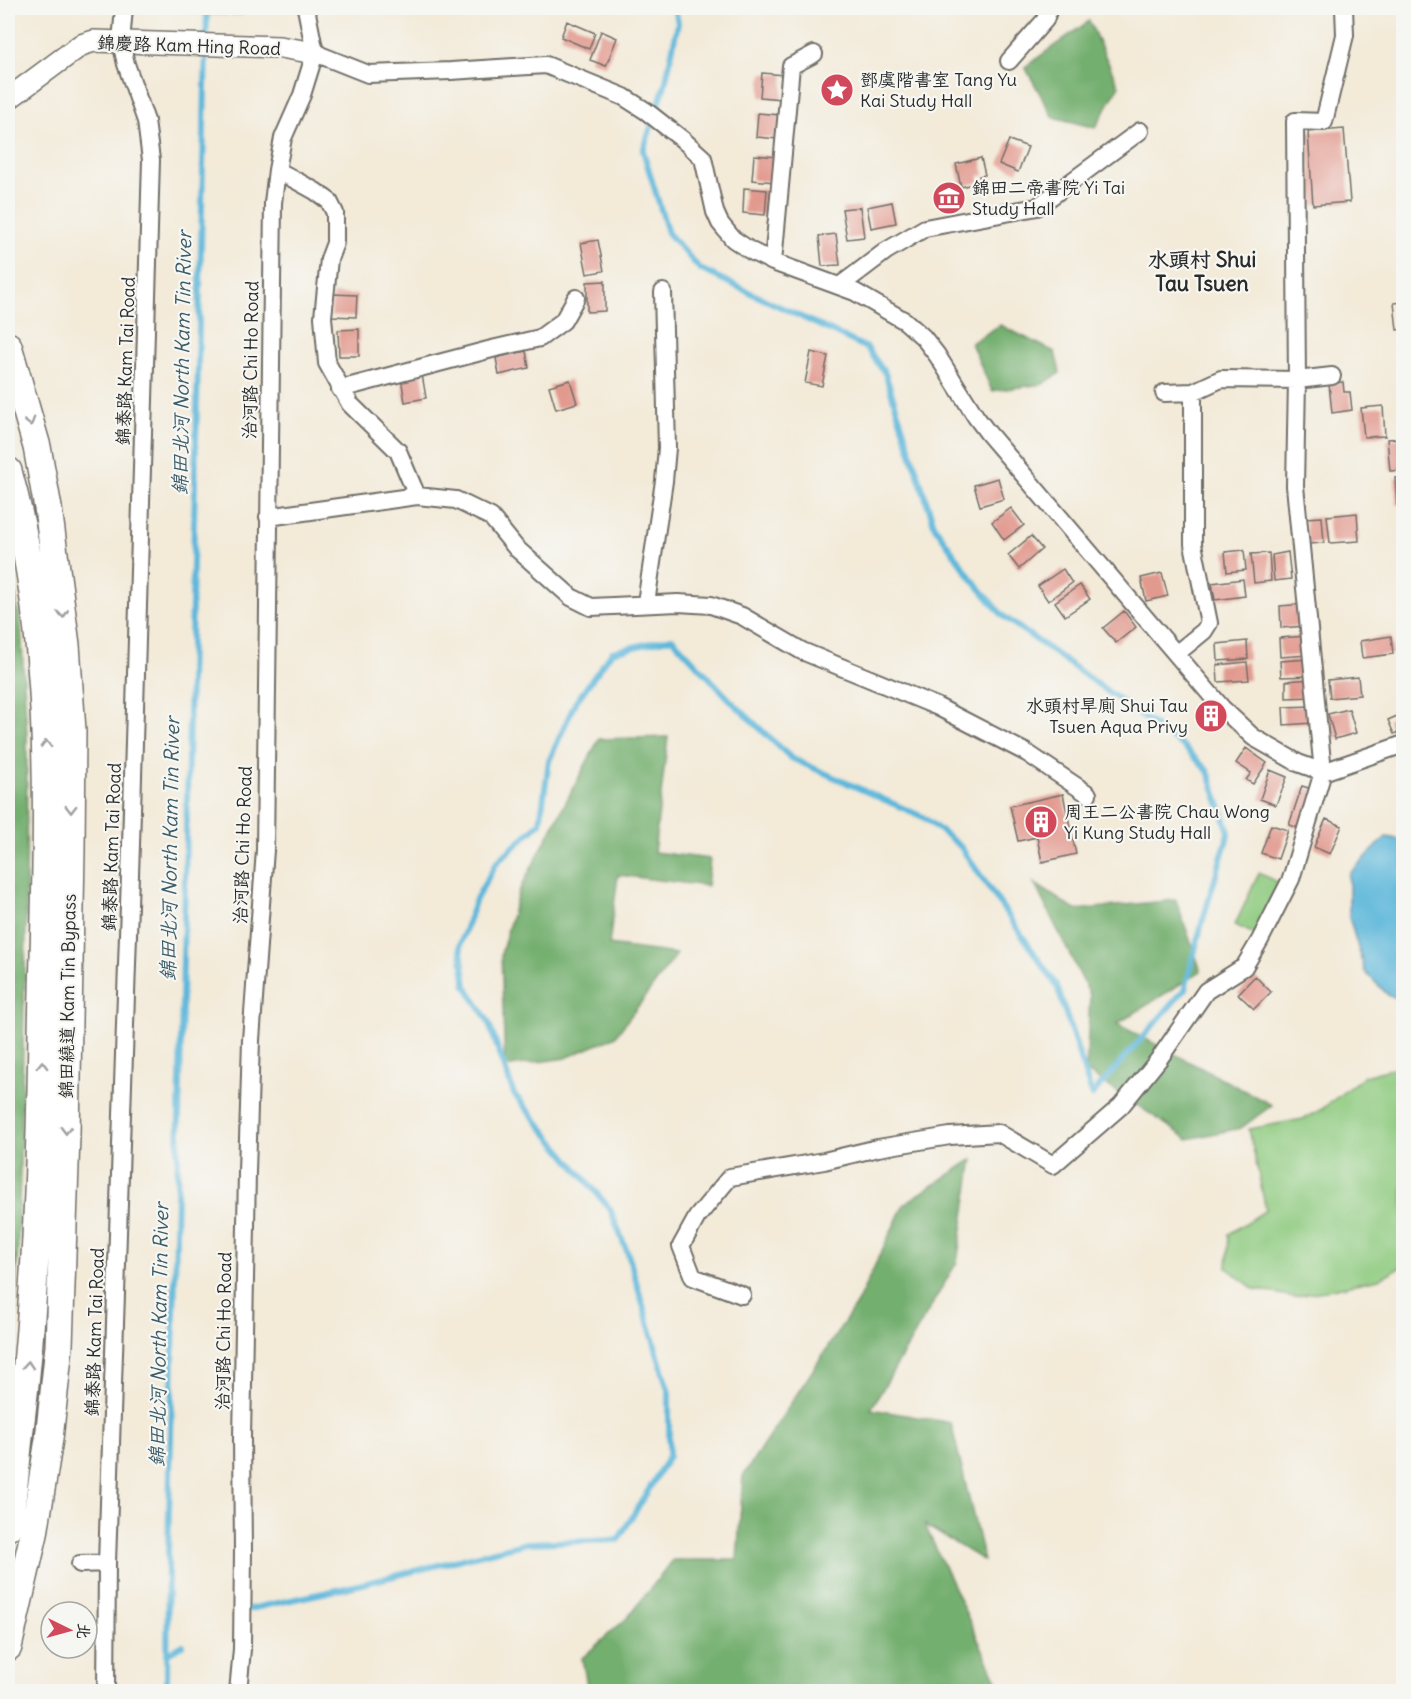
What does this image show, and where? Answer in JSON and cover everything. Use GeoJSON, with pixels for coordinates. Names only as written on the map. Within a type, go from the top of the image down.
{"type":"FeatureCollection","features":[{"type":"Feature","properties":{"kind":"main road","name":"錦田繞道 Kam Tin Bypass"},"geometry":{"type":"LineString","coordinates":[[8,346],[37,447],[48,508],[66,645],[72,731],[66,1123],[59,1346],[49,1439],[34,1534],[8,1647]]}},
{"type":"Feature","properties":{"kind":"main road","name":"錦田繞道 Kam Tin Bypass"},"geometry":{"type":"LineString","coordinates":[[8,471],[23,535],[41,658],[46,738],[46,837],[36,1251],[26,1382],[8,1527]]}},
{"type":"Feature","properties":{"kind":"street","name":"錦泰路 Kam Tai Road"},"geometry":{"type":"LineString","coordinates":[[106,1692],[107,1563],[132,845],[152,160],[146,121],[126,64],[121,42],[124,8]]}},
{"type":"Feature","properties":{"kind":"street","name":"治河路 Chi Ho Road"},"geometry":{"type":"LineString","coordinates":[[238,1692],[242,1649],[242,1437],[247,1160],[251,1040],[265,850],[273,203],[283,138],[302,95],[315,53],[306,8]]}},
{"type":"Feature","properties":{"kind":"street"},"geometry":{"type":"LineString","coordinates":[[1009,61],[1046,20],[1049,8]]}},
{"type":"Feature","properties":{"kind":"street"},"geometry":{"type":"LineString","coordinates":[[742,1294],[693,1277],[681,1246],[697,1217],[730,1178],[824,1161],[878,1148],[950,1136],[999,1133],[1053,1165],[1122,1106],[1159,1059],[1206,991],[1244,967],[1291,879],[1323,771],[1295,486],[1297,380],[1295,121],[1324,122],[1346,35],[1344,8]]}},
{"type":"Feature","properties":{"kind":"street","name":"錦慶路 Kam Hing Road"},"geometry":{"type":"LineString","coordinates":[[8,99],[81,45],[94,41],[280,47],[315,53]]}},
{"type":"Feature","properties":{"kind":"street"},"geometry":{"type":"LineString","coordinates":[[315,53],[368,74],[546,65],[624,97],[682,139],[703,159],[715,212],[726,232],[742,245],[773,262],[841,285],[867,297],[896,315],[923,337],[944,364],[988,433],[1222,708],[1253,738],[1298,763],[1323,771],[1404,744]]}},
{"type":"Feature","properties":{"kind":"street"},"geometry":{"type":"LineString","coordinates":[[773,262],[791,66],[814,54]]}},
{"type":"Feature","properties":{"kind":"street"},"geometry":{"type":"LineString","coordinates":[[841,285],[886,251],[925,228],[1037,207],[1140,131]]}},
{"type":"Feature","properties":{"kind":"street"},"geometry":{"type":"LineString","coordinates":[[277,170],[329,201],[335,213],[335,243],[329,259],[323,317],[327,363],[350,404],[398,451],[417,496]]}},
{"type":"Feature","properties":{"kind":"street"},"geometry":{"type":"LineString","coordinates":[[646,603],[667,448],[663,291]]}},
{"type":"Feature","properties":{"kind":"street"},"geometry":{"type":"LineString","coordinates":[[340,388],[540,338],[563,321],[576,298]]}},
{"type":"Feature","properties":{"kind":"street"},"geometry":{"type":"LineString","coordinates":[[1164,393],[1193,392],[1221,379],[1297,380],[1332,376]]}},
{"type":"Feature","properties":{"kind":"street"},"geometry":{"type":"LineString","coordinates":[[1176,654],[1204,631],[1209,623],[1193,543],[1193,392]]}},
{"type":"Feature","properties":{"kind":"street"},"geometry":{"type":"LineString","coordinates":[[268,517],[417,496],[456,500],[490,517],[516,548],[571,597],[591,607],[678,603],[711,605],[742,616],[802,651],[936,706],[1027,753],[1088,794]]}},
{"type":"Feature","properties":{"kind":"street"},"geometry":{"type":"LineString","coordinates":[[80,1564],[107,1563]]}},
{"type":"Feature","properties":{"kind":"green space"},"geometry":{"type":"Polygon","coordinates":[[[1089,21],[1119,86],[1095,128],[1053,117],[1025,67],[1089,21]]]}},
{"type":"Feature","properties":{"kind":"green space"},"geometry":{"type":"Polygon","coordinates":[[[1000,325],[1055,352],[1060,373],[1043,384],[992,391],[971,343],[1000,325]]]}},
{"type":"Feature","properties":{"kind":"green space"},"geometry":{"type":"Polygon","coordinates":[[[8,555],[21,626],[27,736],[26,932],[18,1248],[8,1390],[8,555]]]}},
{"type":"Feature","properties":{"kind":"green space"},"geometry":{"type":"Polygon","coordinates":[[[668,737],[654,852],[710,859],[707,886],[618,875],[609,945],[677,954],[615,1037],[566,1058],[505,1067],[501,954],[518,893],[599,739],[668,737]]]}},
{"type":"Feature","properties":{"kind":"green space"},"geometry":{"type":"Polygon","coordinates":[[[1259,873],[1280,883],[1256,935],[1235,925],[1259,873]]]}},
{"type":"Feature","properties":{"kind":"green space"},"geometry":{"type":"Polygon","coordinates":[[[1034,883],[1075,910],[1176,900],[1201,971],[1117,1024],[1272,1105],[1241,1128],[1188,1139],[1086,1071],[1090,995],[1034,883]]]}},
{"type":"Feature","properties":{"kind":"green space"},"geometry":{"type":"Polygon","coordinates":[[[1403,1066],[1403,1266],[1379,1279],[1294,1297],[1254,1289],[1227,1268],[1229,1234],[1266,1210],[1249,1129],[1303,1119],[1322,1109],[1364,1076],[1403,1066]]]}},
{"type":"Feature","properties":{"kind":"green space"},"geometry":{"type":"Polygon","coordinates":[[[973,1159],[957,1262],[871,1409],[951,1423],[984,1561],[925,1525],[1002,1691],[588,1691],[582,1658],[628,1617],[673,1560],[737,1560],[743,1476],[857,1303],[904,1204],[973,1159]]]}},
{"type":"Feature","properties":{"kind":"water"},"geometry":{"type":"Polygon","coordinates":[[[175,8],[242,8],[242,14],[207,14],[175,10],[175,8]]]}},
{"type":"Feature","properties":{"kind":"water"},"geometry":{"type":"Polygon","coordinates":[[[1386,837],[1403,840],[1403,998],[1389,996],[1365,972],[1349,917],[1349,874],[1386,837]]]}},
{"type":"Feature","properties":{"kind":"building"},"geometry":{"type":"Polygon","coordinates":[[[567,21],[595,33],[589,49],[561,37],[567,21]]]}},
{"type":"Feature","properties":{"kind":"building"},"geometry":{"type":"Polygon","coordinates":[[[601,31],[617,38],[606,66],[590,60],[601,31]]]}},
{"type":"Feature","properties":{"kind":"building"},"geometry":{"type":"Polygon","coordinates":[[[762,73],[784,75],[782,99],[760,97],[762,73]]]}},
{"type":"Feature","properties":{"kind":"building"},"geometry":{"type":"Polygon","coordinates":[[[758,113],[780,115],[778,139],[756,137],[758,113]]]}},
{"type":"Feature","properties":{"kind":"building"},"geometry":{"type":"Polygon","coordinates":[[[1344,129],[1350,202],[1313,205],[1308,132],[1344,129]]]}},
{"type":"Feature","properties":{"kind":"building"},"geometry":{"type":"Polygon","coordinates":[[[1009,140],[1028,147],[1018,172],[999,164],[1009,140]]]}},
{"type":"Feature","properties":{"kind":"building"},"geometry":{"type":"Polygon","coordinates":[[[754,155],[777,157],[775,182],[752,180],[754,155]]]}},
{"type":"Feature","properties":{"kind":"building"},"geometry":{"type":"Polygon","coordinates":[[[981,158],[985,175],[979,176],[980,182],[961,187],[956,164],[981,158]]]}},
{"type":"Feature","properties":{"kind":"building"},"geometry":{"type":"Polygon","coordinates":[[[744,188],[767,190],[765,215],[743,213],[744,188]]]}},
{"type":"Feature","properties":{"kind":"building"},"geometry":{"type":"Polygon","coordinates":[[[892,202],[896,223],[871,228],[867,207],[892,202]]]}},
{"type":"Feature","properties":{"kind":"building"},"geometry":{"type":"Polygon","coordinates":[[[860,207],[864,237],[847,239],[842,209],[860,207]]]}},
{"type":"Feature","properties":{"kind":"building"},"geometry":{"type":"Polygon","coordinates":[[[836,234],[840,265],[822,266],[819,236],[836,234]]]}},
{"type":"Feature","properties":{"kind":"building"},"geometry":{"type":"Polygon","coordinates":[[[598,240],[604,271],[587,274],[581,243],[598,240]]]}},
{"type":"Feature","properties":{"kind":"building"},"geometry":{"type":"Polygon","coordinates":[[[605,281],[605,311],[587,312],[587,282],[605,281]]]}},
{"type":"Feature","properties":{"kind":"building"},"geometry":{"type":"Polygon","coordinates":[[[332,294],[357,295],[356,317],[331,316],[332,294]]]}},
{"type":"Feature","properties":{"kind":"building"},"geometry":{"type":"Polygon","coordinates":[[[1404,302],[1404,329],[1397,330],[1394,303],[1404,302]]]}},
{"type":"Feature","properties":{"kind":"building"},"geometry":{"type":"Polygon","coordinates":[[[359,329],[359,356],[339,356],[338,330],[359,329]]]}},
{"type":"Feature","properties":{"kind":"building"},"geometry":{"type":"Polygon","coordinates":[[[526,351],[529,368],[499,375],[496,358],[526,351]]]}},
{"type":"Feature","properties":{"kind":"building"},"geometry":{"type":"Polygon","coordinates":[[[811,352],[828,356],[822,386],[805,383],[811,352]]]}},
{"type":"Feature","properties":{"kind":"building"},"geometry":{"type":"Polygon","coordinates":[[[422,374],[426,398],[405,402],[401,378],[422,374]]]}},
{"type":"Feature","properties":{"kind":"building"},"geometry":{"type":"Polygon","coordinates":[[[570,380],[577,403],[556,409],[549,386],[570,380]]]}},
{"type":"Feature","properties":{"kind":"building"},"geometry":{"type":"Polygon","coordinates":[[[1343,382],[1344,392],[1350,392],[1352,410],[1332,413],[1329,384],[1343,382]]]}},
{"type":"Feature","properties":{"kind":"building"},"geometry":{"type":"Polygon","coordinates":[[[1383,406],[1385,436],[1364,437],[1361,408],[1383,406]]]}},
{"type":"Feature","properties":{"kind":"building"},"geometry":{"type":"Polygon","coordinates":[[[1403,438],[1404,470],[1390,471],[1387,439],[1403,438]]]}},
{"type":"Feature","properties":{"kind":"building"},"geometry":{"type":"Polygon","coordinates":[[[1404,477],[1404,505],[1397,505],[1395,478],[1404,477]]]}},
{"type":"Feature","properties":{"kind":"building"},"geometry":{"type":"Polygon","coordinates":[[[998,478],[1004,499],[980,506],[974,485],[998,478]]]}},
{"type":"Feature","properties":{"kind":"building"},"geometry":{"type":"Polygon","coordinates":[[[1011,508],[1024,525],[1004,540],[992,522],[1011,508]]]}},
{"type":"Feature","properties":{"kind":"building"},"geometry":{"type":"Polygon","coordinates":[[[1357,513],[1359,541],[1330,543],[1327,516],[1357,513]]]}},
{"type":"Feature","properties":{"kind":"building"},"geometry":{"type":"Polygon","coordinates":[[[1322,517],[1324,543],[1308,544],[1305,518],[1322,517]]]}},
{"type":"Feature","properties":{"kind":"building"},"geometry":{"type":"Polygon","coordinates":[[[1031,536],[1042,549],[1019,569],[1008,555],[1031,536]]]}},
{"type":"Feature","properties":{"kind":"building"},"geometry":{"type":"Polygon","coordinates":[[[1244,550],[1246,570],[1227,572],[1225,552],[1244,550]]]}},
{"type":"Feature","properties":{"kind":"building"},"geometry":{"type":"Polygon","coordinates":[[[1288,552],[1291,579],[1274,581],[1272,555],[1288,552]]]}},
{"type":"Feature","properties":{"kind":"building"},"geometry":{"type":"Polygon","coordinates":[[[1269,553],[1271,581],[1254,583],[1251,554],[1269,553]]]}},
{"type":"Feature","properties":{"kind":"building"},"geometry":{"type":"Polygon","coordinates":[[[1063,569],[1072,583],[1048,601],[1038,586],[1063,569]]]}},
{"type":"Feature","properties":{"kind":"building"},"geometry":{"type":"Polygon","coordinates":[[[1162,573],[1168,596],[1146,601],[1141,578],[1162,573]]]}},
{"type":"Feature","properties":{"kind":"building"},"geometry":{"type":"Polygon","coordinates":[[[1243,579],[1245,596],[1215,600],[1212,583],[1243,579]]]}},
{"type":"Feature","properties":{"kind":"building"},"geometry":{"type":"Polygon","coordinates":[[[1080,585],[1090,599],[1065,616],[1055,602],[1080,585]]]}},
{"type":"Feature","properties":{"kind":"building"},"geometry":{"type":"Polygon","coordinates":[[[1305,604],[1306,626],[1281,628],[1280,606],[1305,604]]]}},
{"type":"Feature","properties":{"kind":"building"},"geometry":{"type":"Polygon","coordinates":[[[1124,611],[1136,627],[1116,643],[1103,628],[1124,611]]]}},
{"type":"Feature","properties":{"kind":"building"},"geometry":{"type":"Polygon","coordinates":[[[1307,636],[1308,655],[1280,657],[1279,638],[1307,636]]]}},
{"type":"Feature","properties":{"kind":"building"},"geometry":{"type":"Polygon","coordinates":[[[1391,636],[1393,654],[1362,658],[1360,641],[1391,636]]]}},
{"type":"Feature","properties":{"kind":"building"},"geometry":{"type":"Polygon","coordinates":[[[1247,641],[1248,659],[1218,661],[1217,644],[1247,641]]]}},
{"type":"Feature","properties":{"kind":"building"},"geometry":{"type":"Polygon","coordinates":[[[1309,659],[1310,676],[1281,677],[1280,661],[1309,659]]]}},
{"type":"Feature","properties":{"kind":"building"},"geometry":{"type":"Polygon","coordinates":[[[1247,662],[1249,680],[1218,682],[1217,665],[1247,662]]]}},
{"type":"Feature","properties":{"kind":"building"},"geometry":{"type":"Polygon","coordinates":[[[1358,677],[1360,695],[1330,698],[1328,680],[1358,677]]]}},
{"type":"Feature","properties":{"kind":"building"},"geometry":{"type":"Polygon","coordinates":[[[1312,679],[1313,697],[1286,698],[1286,681],[1312,679]]]}},
{"type":"Feature","properties":{"kind":"building"},"geometry":{"type":"Polygon","coordinates":[[[1312,706],[1313,723],[1284,725],[1283,707],[1312,706]]]}},
{"type":"Feature","properties":{"kind":"building","name":"水頭村旱廁 Shui Tau Tsuen Aqua Privy"},"geometry":{"type":"Polygon","coordinates":[[[1209,708],[1218,718],[1213,724],[1203,713],[1209,708]]]}},
{"type":"Feature","properties":{"kind":"building"},"geometry":{"type":"Polygon","coordinates":[[[1349,709],[1356,733],[1335,739],[1328,714],[1349,709]]]}},
{"type":"Feature","properties":{"kind":"building"},"geometry":{"type":"Polygon","coordinates":[[[1404,713],[1404,730],[1394,734],[1388,720],[1404,713]]]}},
{"type":"Feature","properties":{"kind":"building"},"geometry":{"type":"Polygon","coordinates":[[[1246,748],[1267,763],[1253,784],[1246,780],[1251,773],[1236,763],[1246,748]]]}},
{"type":"Feature","properties":{"kind":"building"},"geometry":{"type":"Polygon","coordinates":[[[1270,770],[1287,777],[1276,805],[1260,799],[1270,770]]]}},
{"type":"Feature","properties":{"kind":"building"},"geometry":{"type":"Polygon","coordinates":[[[1302,786],[1315,790],[1302,829],[1289,825],[1302,786]]]}},
{"type":"Feature","properties":{"kind":"building","name":"周王二公書院 Chau Wong Yi Kung Study Hall"},"geometry":{"type":"Polygon","coordinates":[[[1063,794],[1076,854],[1042,862],[1037,837],[1018,841],[1010,806],[1063,794]]]}},
{"type":"Feature","properties":{"kind":"building"},"geometry":{"type":"Polygon","coordinates":[[[1326,819],[1342,826],[1330,854],[1314,847],[1326,819]]]}},
{"type":"Feature","properties":{"kind":"building"},"geometry":{"type":"Polygon","coordinates":[[[1271,825],[1288,830],[1278,859],[1261,853],[1271,825]]]}},
{"type":"Feature","properties":{"kind":"building"},"geometry":{"type":"Polygon","coordinates":[[[1255,976],[1271,992],[1254,1009],[1238,994],[1255,976]]]}},
{"type":"Feature","properties":{"kind":"waterway","name":"錦田北河 North Kam Tin River"},"geometry":{"type":"LineString","coordinates":[[167,1692],[168,1553],[207,8]]}},
{"type":"Feature","properties":{"kind":"waterway"},"geometry":{"type":"LineString","coordinates":[[675,8],[678,23],[665,85],[643,151],[668,233],[700,269],[867,348],[885,373],[935,527],[971,578],[1003,616],[1182,745],[1208,771],[1229,832],[1185,989],[1092,1095]]}},
{"type":"Feature","properties":{"kind":"waterway"},"geometry":{"type":"LineString","coordinates":[[245,1610],[346,1588],[527,1543],[618,1540],[669,1456],[669,1393],[628,1254],[610,1209],[514,1094],[488,1021],[466,986],[460,945],[476,899],[497,862],[540,823],[549,761],[575,703],[612,652],[672,638],[731,701],[791,758],[923,817],[960,846],[1057,986],[1092,1095]]}},
{"type":"Feature","properties":{"kind":"waterway"},"geometry":{"type":"LineString","coordinates":[[168,1654],[183,1645]]}},
{"type":"Feature","properties":{"kind":"place","name":"鄧虞階書室 Tang Yu Kai Study Hall"},"geometry":{"type":"Point","coordinates":[837,90]}},
{"type":"Feature","properties":{"kind":"place","name":"錦田二帝書院 Yi Tai Study Hall"},"geometry":{"type":"Point","coordinates":[949,198]}},
{"type":"Feature","properties":{"kind":"place","name":"水頭村旱廁 Shui Tau Tsuen Aqua Privy"},"geometry":{"type":"Point","coordinates":[1211,716]}},
{"type":"Feature","properties":{"kind":"place","name":"周王二公書院 Chau Wong Yi Kung Study Hall"},"geometry":{"type":"Point","coordinates":[1041,822]}},
{"type":"Feature","properties":{"kind":"district","name":"水頭村 Shui Tau Tsuen"},"geometry":{"type":"Point","coordinates":[1202,272]}}]}
